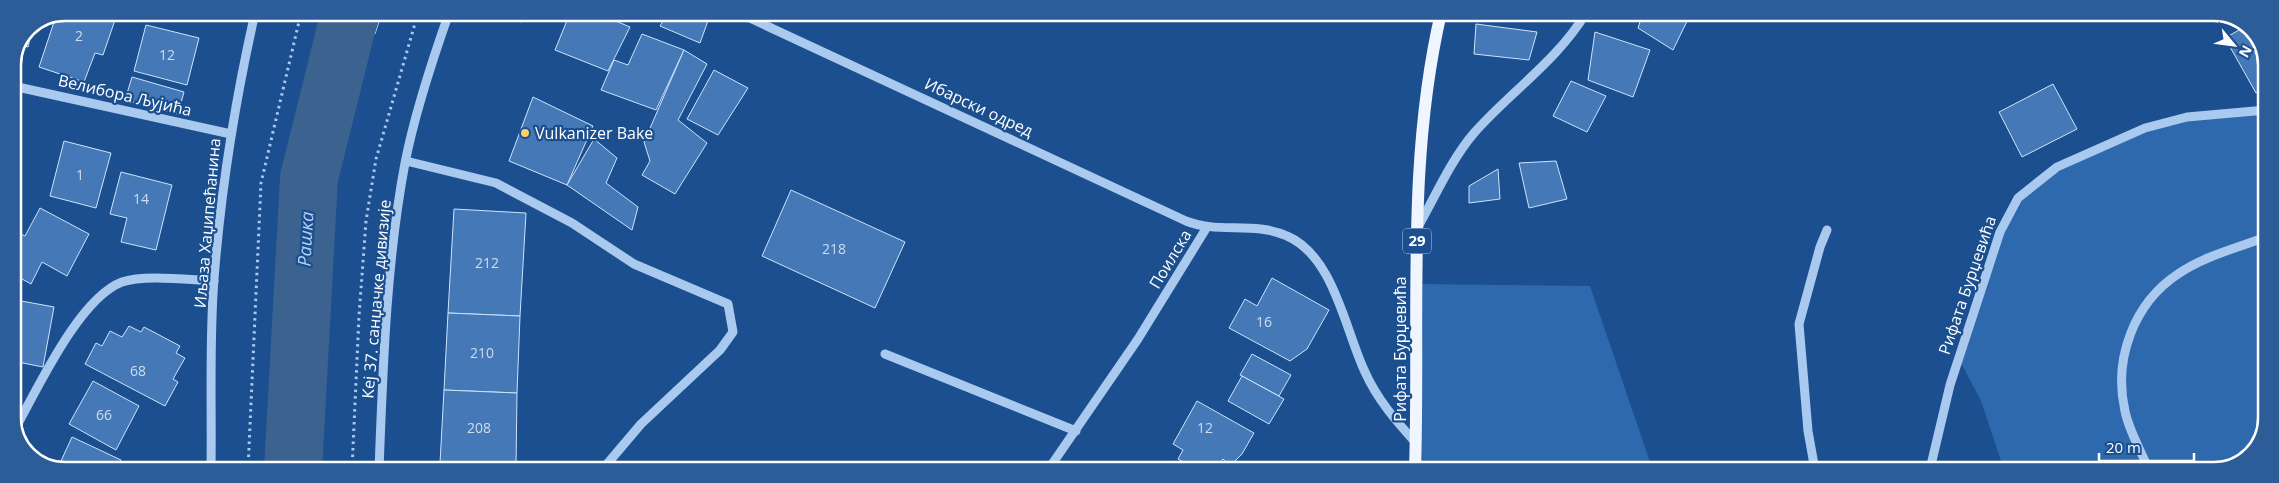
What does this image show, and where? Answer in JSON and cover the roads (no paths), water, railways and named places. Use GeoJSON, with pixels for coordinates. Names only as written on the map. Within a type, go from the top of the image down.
{"type":"FeatureCollection","features":[{"type":"Feature","properties":{"kind":"main road","name":"Рифата Бурџевића"},"geometry":{"type":"LineString","coordinates":[[1415,462],[1418,227],[1425,110],[1439,21]]}},
{"type":"Feature","properties":{"kind":"street","name":"Иљаза Хаџипећанина"},"geometry":{"type":"LineString","coordinates":[[211,462],[214,281],[231,134],[241,72],[253,21]]}},
{"type":"Feature","properties":{"kind":"street","name":"Кеј 37. санџачке дивизије"},"geometry":{"type":"LineString","coordinates":[[379,462],[383,347],[391,260],[406,161],[421,103],[447,21]]}},
{"type":"Feature","properties":{"kind":"street","name":"Ибарски одред"},"geometry":{"type":"LineString","coordinates":[[756,21],[1167,213],[1197,226],[1207,227]]}},
{"type":"Feature","properties":{"kind":"street","name":"Рифата Бурџевића"},"geometry":{"type":"LineString","coordinates":[[1418,227],[1458,155],[1473,134],[1548,62],[1568,41],[1581,21]]}},
{"type":"Feature","properties":{"kind":"street","name":"Велибора Љујића"},"geometry":{"type":"LineString","coordinates":[[21,88],[231,134]]}},
{"type":"Feature","properties":{"kind":"street","name":"Рифата Бурџевића"},"geometry":{"type":"LineString","coordinates":[[1932,462],[1950,385],[1986,274],[2000,232],[2018,198],[2057,167],[2145,128],[2187,117],[2258,111]]}},
{"type":"Feature","properties":{"kind":"street"},"geometry":{"type":"LineString","coordinates":[[406,161],[496,183],[572,223],[634,264],[728,304],[733,332],[720,350],[641,424],[609,462]]}},
{"type":"Feature","properties":{"kind":"street","name":"Поилска"},"geometry":{"type":"LineString","coordinates":[[1054,462],[1177,278],[1207,227],[1268,230],[1288,236],[1307,249],[1324,271],[1372,386],[1395,420],[1416,443]]}},
{"type":"Feature","properties":{"kind":"street"},"geometry":{"type":"LineString","coordinates":[[1814,462],[1808,431],[1799,324],[1820,247],[1827,230]]}},
{"type":"Feature","properties":{"kind":"street"},"geometry":{"type":"LineString","coordinates":[[2145,462],[2131,430],[2122,394],[2123,357],[2137,318],[2162,286],[2178,274],[2194,264],[2258,240]]}},
{"type":"Feature","properties":{"kind":"street"},"geometry":{"type":"LineString","coordinates":[[21,418],[62,346],[97,299],[108,288],[124,281],[144,279],[214,281]]}},
{"type":"Feature","properties":{"kind":"street"},"geometry":{"type":"LineString","coordinates":[[885,354],[1076,431]]}},
{"type":"Feature","properties":{"kind":"waterway","name":"Рашка"},"geometry":{"type":"LineString","coordinates":[[293,462],[309,178],[348,21]]}},
{"type":"Feature","properties":{"kind":"place","name":"Vulkanizer Bake"},"geometry":{"type":"Point","coordinates":[525,133]}}]}
